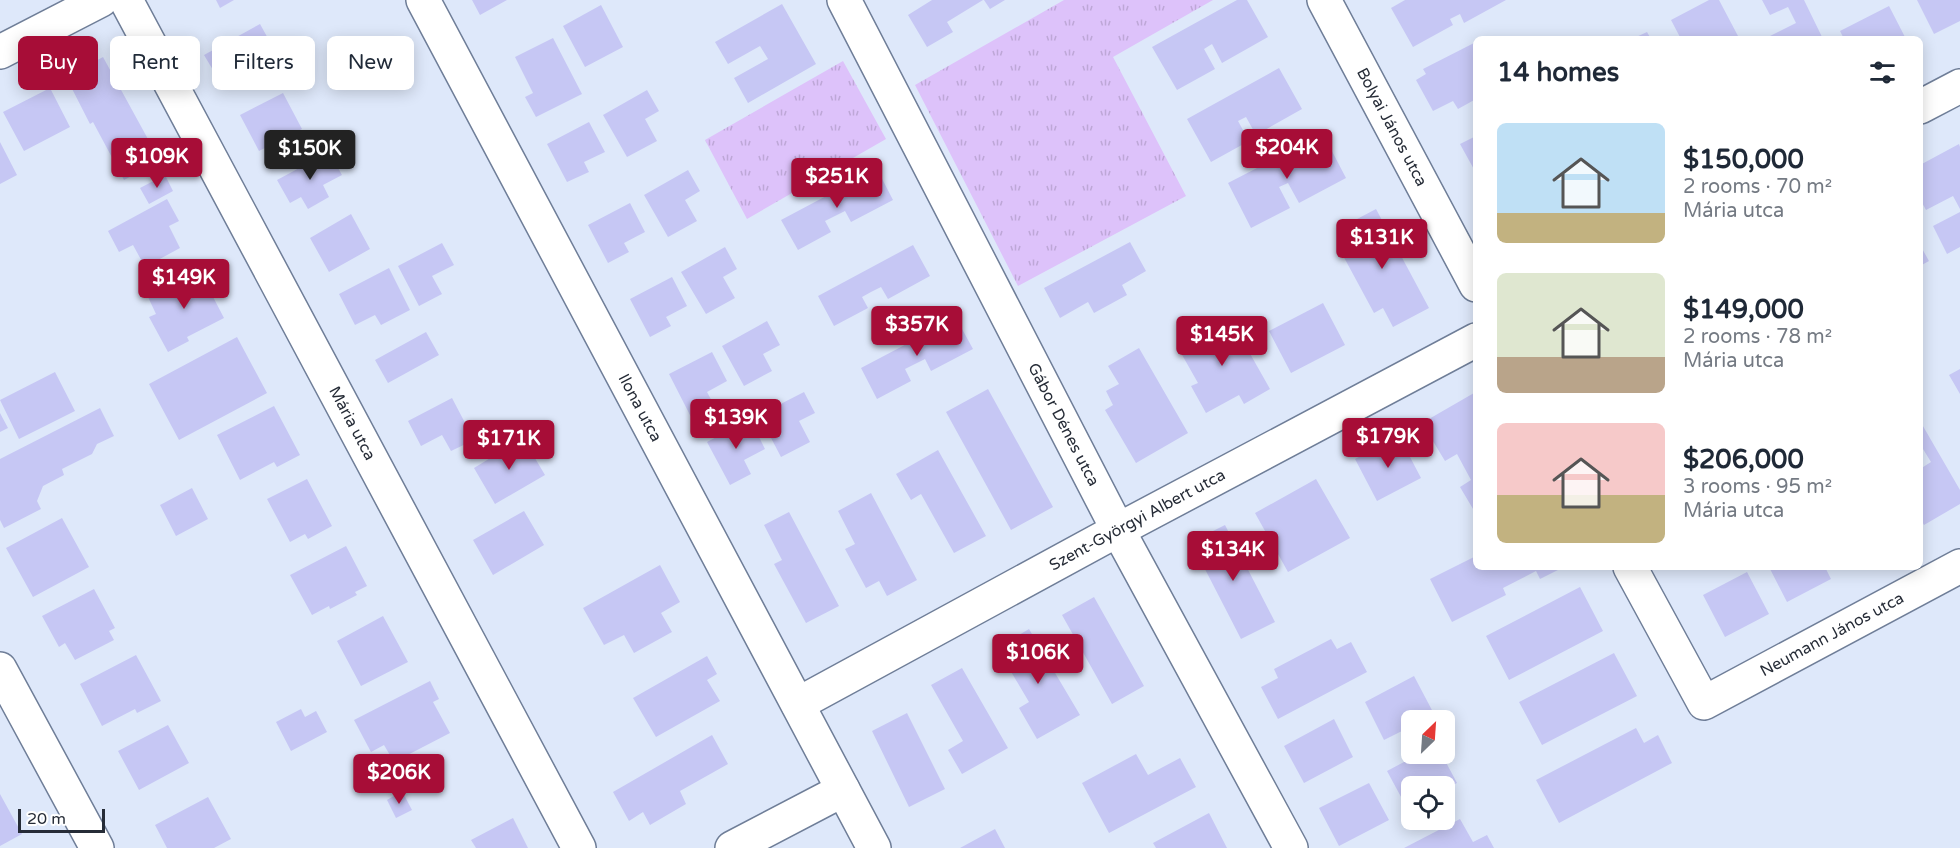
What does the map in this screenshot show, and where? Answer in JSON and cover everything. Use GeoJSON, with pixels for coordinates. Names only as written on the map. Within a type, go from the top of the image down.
{"type":"FeatureCollection","features":[{"type":"Feature","properties":{"kind":"street"},"geometry":{"type":"LineString","coordinates":[[0,52],[101,0]]}},
{"type":"Feature","properties":{"kind":"street","name":"Mária utca"},"geometry":{"type":"LineString","coordinates":[[126,0],[579,848]]}},
{"type":"Feature","properties":{"kind":"street","name":"Ilona utca"},"geometry":{"type":"LineString","coordinates":[[423,0],[874,848]]}},
{"type":"Feature","properties":{"kind":"street","name":"Gábor Dénes utca"},"geometry":{"type":"LineString","coordinates":[[843,0],[1118,530],[1291,848]]}},
{"type":"Feature","properties":{"kind":"street","name":"Bolyai János utca"},"geometry":{"type":"LineString","coordinates":[[1324,0],[1473,279]]}},
{"type":"Feature","properties":{"kind":"street"},"geometry":{"type":"LineString","coordinates":[[1923,105],[1960,86]]}},
{"type":"Feature","properties":{"kind":"street","name":"Szent-Györgyi Albert utca"},"geometry":{"type":"LineString","coordinates":[[798,704],[1118,530],[1473,342]]}},
{"type":"Feature","properties":{"kind":"street","name":"Neumann János utca"},"geometry":{"type":"LineString","coordinates":[[1632,570],[1704,703],[1960,566]]}},
{"type":"Feature","properties":{"kind":"street"},"geometry":{"type":"LineString","coordinates":[[0,669],[97,848]]}},
{"type":"Feature","properties":{"kind":"street"},"geometry":{"type":"LineString","coordinates":[[732,848],[843,790]]}},
{"type":"Feature","properties":{"kind":"green space"},"geometry":{"type":"Polygon","coordinates":[[[1064,0],[1213,0],[1113,57],[1186,196],[1018,286],[915,85],[1064,0]]]}},
{"type":"Feature","properties":{"kind":"green space"},"geometry":{"type":"Polygon","coordinates":[[[843,61],[886,139],[747,219],[705,140],[843,61]]]}},
{"type":"Feature","properties":{"kind":"building"},"geometry":{"type":"Polygon","coordinates":[[[216,0],[234,0],[220,8],[216,0]]]}},
{"type":"Feature","properties":{"kind":"building"},"geometry":{"type":"Polygon","coordinates":[[[472,0],[507,0],[480,15],[472,0]]]}},
{"type":"Feature","properties":{"kind":"building"},"geometry":{"type":"Polygon","coordinates":[[[932,0],[983,0],[947,22],[953,32],[927,47],[908,15],[932,0]]]}},
{"type":"Feature","properties":{"kind":"building"},"geometry":{"type":"Polygon","coordinates":[[[984,0],[1005,0],[990,9],[984,0]]]}},
{"type":"Feature","properties":{"kind":"building"},"geometry":{"type":"Polygon","coordinates":[[[1237,0],[1247,0],[1268,37],[1222,63],[1212,44],[1204,49],[1215,69],[1177,90],[1152,47],[1237,0]]]}},
{"type":"Feature","properties":{"kind":"building"},"geometry":{"type":"Polygon","coordinates":[[[1405,0],[1506,0],[1464,23],[1460,14],[1450,19],[1453,25],[1413,47],[1391,8],[1405,0]]]}},
{"type":"Feature","properties":{"kind":"building"},"geometry":{"type":"Polygon","coordinates":[[[1709,0],[1719,0],[1738,36],[1679,36],[1671,20],[1709,0]]]}},
{"type":"Feature","properties":{"kind":"building"},"geometry":{"type":"Polygon","coordinates":[[[1762,0],[1804,0],[1822,36],[1770,36],[1796,23],[1788,7],[1770,15],[1762,0]]]}},
{"type":"Feature","properties":{"kind":"building"},"geometry":{"type":"Polygon","coordinates":[[[1917,0],[1960,0],[1960,21],[1934,34],[1917,0]]]}},
{"type":"Feature","properties":{"kind":"building"},"geometry":{"type":"Polygon","coordinates":[[[782,4],[816,64],[748,103],[734,78],[768,59],[760,46],[728,64],[715,42],[782,4]]]}},
{"type":"Feature","properties":{"kind":"building"},"geometry":{"type":"Polygon","coordinates":[[[601,5],[623,47],[585,67],[563,26],[601,5]]]}},
{"type":"Feature","properties":{"kind":"building"},"geometry":{"type":"Polygon","coordinates":[[[1889,6],[1904,36],[1842,36],[1840,31],[1889,6]]]}},
{"type":"Feature","properties":{"kind":"building"},"geometry":{"type":"Polygon","coordinates":[[[260,24],[267,36],[238,36],[260,24]]]}},
{"type":"Feature","properties":{"kind":"building"},"geometry":{"type":"Polygon","coordinates":[[[553,38],[582,94],[536,117],[525,97],[533,93],[515,57],[553,38]]]}},
{"type":"Feature","properties":{"kind":"building"},"geometry":{"type":"Polygon","coordinates":[[[1473,44],[1473,101],[1458,109],[1453,101],[1433,111],[1416,80],[1426,74],[1423,69],[1473,44]]]}},
{"type":"Feature","properties":{"kind":"building"},"geometry":{"type":"Polygon","coordinates":[[[212,51],[212,68],[204,55],[212,51]]]}},
{"type":"Feature","properties":{"kind":"building"},"geometry":{"type":"Polygon","coordinates":[[[103,57],[110,70],[110,90],[121,90],[160,161],[124,180],[93,122],[90,124],[73,90],[98,90],[98,60],[103,57]]]}},
{"type":"Feature","properties":{"kind":"building"},"geometry":{"type":"Polygon","coordinates":[[[1279,68],[1302,109],[1256,135],[1246,117],[1238,121],[1249,141],[1211,162],[1187,119],[1279,68]]]}},
{"type":"Feature","properties":{"kind":"building"},"geometry":{"type":"Polygon","coordinates":[[[46,90],[51,90],[70,127],[24,151],[3,112],[46,90]]]}},
{"type":"Feature","properties":{"kind":"building"},"geometry":{"type":"Polygon","coordinates":[[[647,90],[659,111],[645,119],[657,141],[627,157],[603,115],[647,90]]]}},
{"type":"Feature","properties":{"kind":"building"},"geometry":{"type":"Polygon","coordinates":[[[283,93],[302,129],[259,151],[240,115],[283,93]]]}},
{"type":"Feature","properties":{"kind":"building"},"geometry":{"type":"Polygon","coordinates":[[[589,122],[605,152],[584,162],[589,172],[567,182],[547,144],[589,122]]]}},
{"type":"Feature","properties":{"kind":"building"},"geometry":{"type":"Polygon","coordinates":[[[1323,134],[1346,178],[1299,203],[1288,183],[1279,187],[1290,208],[1251,228],[1228,183],[1323,134]]]}},
{"type":"Feature","properties":{"kind":"building"},"geometry":{"type":"Polygon","coordinates":[[[1473,138],[1473,168],[1460,144],[1473,138]]]}},
{"type":"Feature","properties":{"kind":"building"},"geometry":{"type":"Polygon","coordinates":[[[0,142],[17,175],[0,184],[0,142]]]}},
{"type":"Feature","properties":{"kind":"building"},"geometry":{"type":"Polygon","coordinates":[[[1959,144],[1960,209],[1953,196],[1926,210],[1923,204],[1923,163],[1959,144]]]}},
{"type":"Feature","properties":{"kind":"building"},"geometry":{"type":"Polygon","coordinates":[[[329,152],[342,175],[323,185],[329,197],[308,209],[301,197],[290,203],[277,180],[329,152]]]}},
{"type":"Feature","properties":{"kind":"building"},"geometry":{"type":"Polygon","coordinates":[[[877,169],[893,200],[851,222],[845,211],[825,221],[831,232],[798,250],[781,220],[877,169]]]}},
{"type":"Feature","properties":{"kind":"building"},"geometry":{"type":"Polygon","coordinates":[[[688,170],[700,191],[685,200],[697,221],[668,237],[644,195],[688,170]]]}},
{"type":"Feature","properties":{"kind":"building"},"geometry":{"type":"Polygon","coordinates":[[[165,175],[173,191],[149,204],[140,188],[165,175]]]}},
{"type":"Feature","properties":{"kind":"building"},"geometry":{"type":"Polygon","coordinates":[[[167,199],[179,221],[169,226],[180,248],[145,267],[133,245],[119,252],[108,231],[167,199]]]}},
{"type":"Feature","properties":{"kind":"building"},"geometry":{"type":"Polygon","coordinates":[[[630,203],[645,232],[624,243],[629,252],[608,263],[588,225],[630,203]]]}},
{"type":"Feature","properties":{"kind":"building"},"geometry":{"type":"Polygon","coordinates":[[[1376,209],[1429,308],[1393,327],[1383,308],[1374,313],[1340,250],[1351,244],[1342,227],[1376,209]]]}},
{"type":"Feature","properties":{"kind":"building"},"geometry":{"type":"Polygon","coordinates":[[[1960,212],[1960,247],[1947,254],[1933,226],[1960,212]]]}},
{"type":"Feature","properties":{"kind":"building"},"geometry":{"type":"Polygon","coordinates":[[[351,214],[370,249],[329,272],[310,238],[351,214]]]}},
{"type":"Feature","properties":{"kind":"building"},"geometry":{"type":"Polygon","coordinates":[[[1130,242],[1146,271],[1122,285],[1127,295],[1094,313],[1088,302],[1060,318],[1044,288],[1130,242]]]}},
{"type":"Feature","properties":{"kind":"building"},"geometry":{"type":"Polygon","coordinates":[[[442,243],[454,265],[432,276],[442,294],[419,306],[398,266],[442,243]]]}},
{"type":"Feature","properties":{"kind":"building"},"geometry":{"type":"Polygon","coordinates":[[[913,245],[930,276],[888,299],[881,287],[871,292],[862,297],[868,308],[834,326],[818,296],[913,245]]]}},
{"type":"Feature","properties":{"kind":"building"},"geometry":{"type":"Polygon","coordinates":[[[725,247],[737,269],[723,277],[735,298],[706,314],[681,272],[725,247]]]}},
{"type":"Feature","properties":{"kind":"building"},"geometry":{"type":"Polygon","coordinates":[[[1923,250],[1929,261],[1923,264],[1923,250]]]}},
{"type":"Feature","properties":{"kind":"building"},"geometry":{"type":"Polygon","coordinates":[[[389,268],[410,310],[381,325],[375,315],[355,325],[339,294],[389,268]]]}},
{"type":"Feature","properties":{"kind":"building"},"geometry":{"type":"Polygon","coordinates":[[[199,270],[224,318],[187,337],[189,341],[168,352],[149,317],[156,314],[148,297],[199,270]]]}},
{"type":"Feature","properties":{"kind":"building"},"geometry":{"type":"Polygon","coordinates":[[[672,277],[687,306],[666,317],[671,326],[650,337],[630,299],[672,277]]]}},
{"type":"Feature","properties":{"kind":"building"},"geometry":{"type":"Polygon","coordinates":[[[1323,303],[1345,345],[1291,373],[1269,331],[1323,303]]]}},
{"type":"Feature","properties":{"kind":"building"},"geometry":{"type":"Polygon","coordinates":[[[956,318],[973,349],[931,371],[925,359],[905,369],[911,381],[877,399],[861,368],[956,318]]]}},
{"type":"Feature","properties":{"kind":"building"},"geometry":{"type":"Polygon","coordinates":[[[1231,320],[1270,389],[1244,404],[1239,395],[1206,413],[1191,386],[1198,383],[1177,346],[1179,340],[1189,334],[1196,339],[1231,320]]]}},
{"type":"Feature","properties":{"kind":"building"},"geometry":{"type":"Polygon","coordinates":[[[767,321],[780,345],[763,354],[772,371],[744,386],[722,346],[767,321]]]}},
{"type":"Feature","properties":{"kind":"building"},"geometry":{"type":"Polygon","coordinates":[[[426,332],[439,355],[388,383],[375,360],[426,332]]]}},
{"type":"Feature","properties":{"kind":"building"},"geometry":{"type":"Polygon","coordinates":[[[237,337],[267,393],[179,440],[149,384],[237,337]]]}},
{"type":"Feature","properties":{"kind":"building"},"geometry":{"type":"Polygon","coordinates":[[[1139,348],[1188,433],[1136,463],[1105,410],[1113,405],[1106,391],[1119,384],[1108,366],[1139,348]]]}},
{"type":"Feature","properties":{"kind":"building"},"geometry":{"type":"Polygon","coordinates":[[[712,352],[727,381],[707,392],[714,405],[691,417],[669,374],[712,352]]]}},
{"type":"Feature","properties":{"kind":"building"},"geometry":{"type":"Polygon","coordinates":[[[1960,369],[1960,394],[1949,375],[1960,369]]]}},
{"type":"Feature","properties":{"kind":"building"},"geometry":{"type":"Polygon","coordinates":[[[55,372],[75,411],[19,439],[0,400],[55,372]]]}},
{"type":"Feature","properties":{"kind":"building"},"geometry":{"type":"Polygon","coordinates":[[[988,389],[1053,507],[1011,530],[946,412],[988,389]]]}},
{"type":"Feature","properties":{"kind":"building"},"geometry":{"type":"Polygon","coordinates":[[[804,392],[815,413],[799,421],[810,442],[781,457],[759,415],[804,392]]]}},
{"type":"Feature","properties":{"kind":"building"},"geometry":{"type":"Polygon","coordinates":[[[1473,394],[1473,509],[1460,487],[1471,480],[1457,454],[1445,461],[1422,423],[1473,394]]]}},
{"type":"Feature","properties":{"kind":"building"},"geometry":{"type":"Polygon","coordinates":[[[452,398],[474,440],[451,451],[442,435],[421,446],[408,421],[452,398]]]}},
{"type":"Feature","properties":{"kind":"building"},"geometry":{"type":"Polygon","coordinates":[[[274,406],[300,455],[277,467],[274,462],[240,480],[217,435],[274,406]]]}},
{"type":"Feature","properties":{"kind":"building"},"geometry":{"type":"Polygon","coordinates":[[[100,408],[114,436],[97,444],[92,454],[62,469],[64,475],[43,486],[37,501],[41,509],[4,528],[0,520],[0,459],[100,408]]]}},
{"type":"Feature","properties":{"kind":"building"},"geometry":{"type":"Polygon","coordinates":[[[0,413],[8,428],[0,432],[0,413]]]}},
{"type":"Feature","properties":{"kind":"building"},"geometry":{"type":"Polygon","coordinates":[[[750,419],[765,449],[744,460],[751,474],[730,485],[707,442],[750,419]]]}},
{"type":"Feature","properties":{"kind":"building"},"geometry":{"type":"Polygon","coordinates":[[[1923,426],[1960,490],[1960,504],[1924,525],[1923,467],[1931,462],[1923,449],[1923,426]]]}},
{"type":"Feature","properties":{"kind":"building"},"geometry":{"type":"Polygon","coordinates":[[[1399,436],[1421,478],[1377,501],[1355,459],[1399,436]]]}},
{"type":"Feature","properties":{"kind":"building"},"geometry":{"type":"Polygon","coordinates":[[[523,438],[545,475],[495,504],[474,468],[523,438]]]}},
{"type":"Feature","properties":{"kind":"building"},"geometry":{"type":"Polygon","coordinates":[[[938,450],[986,536],[954,553],[921,494],[911,500],[896,474],[938,450]]]}},
{"type":"Feature","properties":{"kind":"building"},"geometry":{"type":"Polygon","coordinates":[[[307,479],[332,526],[308,539],[305,534],[290,542],[267,499],[307,479]]]}},
{"type":"Feature","properties":{"kind":"building"},"geometry":{"type":"Polygon","coordinates":[[[1316,479],[1350,538],[1288,572],[1255,513],[1316,479]]]}},
{"type":"Feature","properties":{"kind":"building"},"geometry":{"type":"Polygon","coordinates":[[[192,488],[208,519],[176,536],[160,505],[192,488]]]}},
{"type":"Feature","properties":{"kind":"building"},"geometry":{"type":"Polygon","coordinates":[[[871,493],[917,580],[887,596],[879,581],[866,588],[845,549],[855,544],[838,511],[871,493]]]}},
{"type":"Feature","properties":{"kind":"building"},"geometry":{"type":"Polygon","coordinates":[[[524,511],[544,545],[493,575],[473,540],[524,511]]]}},
{"type":"Feature","properties":{"kind":"building"},"geometry":{"type":"Polygon","coordinates":[[[789,512],[839,606],[806,623],[774,564],[782,560],[764,525],[789,512]]]}},
{"type":"Feature","properties":{"kind":"building"},"geometry":{"type":"Polygon","coordinates":[[[62,518],[89,567],[33,597],[6,548],[62,518]]]}},
{"type":"Feature","properties":{"kind":"building"},"geometry":{"type":"Polygon","coordinates":[[[1225,525],[1275,622],[1241,639],[1191,542],[1225,525]]]}},
{"type":"Feature","properties":{"kind":"building"},"geometry":{"type":"Polygon","coordinates":[[[346,546],[367,586],[355,592],[357,595],[330,609],[329,606],[312,615],[290,575],[346,546]]]}},
{"type":"Feature","properties":{"kind":"building"},"geometry":{"type":"Polygon","coordinates":[[[1473,558],[1473,570],[1558,570],[1540,579],[1536,571],[1503,588],[1506,595],[1452,622],[1430,579],[1473,558]]]}},
{"type":"Feature","properties":{"kind":"building"},"geometry":{"type":"Polygon","coordinates":[[[660,565],[680,602],[661,613],[672,632],[634,653],[624,635],[604,645],[583,608],[660,565]]]}},
{"type":"Feature","properties":{"kind":"building"},"geometry":{"type":"Polygon","coordinates":[[[1771,570],[1826,570],[1831,579],[1787,602],[1771,570]]]}},
{"type":"Feature","properties":{"kind":"building"},"geometry":{"type":"Polygon","coordinates":[[[1747,572],[1769,614],[1725,637],[1703,595],[1747,572]]]}},
{"type":"Feature","properties":{"kind":"building"},"geometry":{"type":"Polygon","coordinates":[[[1580,587],[1603,631],[1509,680],[1486,636],[1580,587]]]}},
{"type":"Feature","properties":{"kind":"building"},"geometry":{"type":"Polygon","coordinates":[[[94,589],[115,628],[109,631],[114,640],[75,660],[65,643],[59,647],[42,616],[94,589]]]}},
{"type":"Feature","properties":{"kind":"building"},"geometry":{"type":"Polygon","coordinates":[[[1094,597],[1144,686],[1112,704],[1062,615],[1094,597]]]}},
{"type":"Feature","properties":{"kind":"building"},"geometry":{"type":"Polygon","coordinates":[[[383,616],[408,662],[361,686],[337,641],[383,616]]]}},
{"type":"Feature","properties":{"kind":"building"},"geometry":{"type":"Polygon","coordinates":[[[1029,629],[1080,715],[1037,739],[1019,708],[1029,702],[997,648],[1029,629]]]}},
{"type":"Feature","properties":{"kind":"building"},"geometry":{"type":"Polygon","coordinates":[[[1331,639],[1337,649],[1351,642],[1367,672],[1278,719],[1261,687],[1278,678],[1274,669],[1331,639]]]}},
{"type":"Feature","properties":{"kind":"building"},"geometry":{"type":"Polygon","coordinates":[[[1614,653],[1637,696],[1542,745],[1519,702],[1614,653]]]}},
{"type":"Feature","properties":{"kind":"building"},"geometry":{"type":"Polygon","coordinates":[[[136,655],[161,701],[137,713],[135,709],[102,726],[80,684],[136,655]]]}},
{"type":"Feature","properties":{"kind":"building"},"geometry":{"type":"Polygon","coordinates":[[[707,656],[717,674],[707,680],[720,701],[656,737],[633,698],[707,656]]]}},
{"type":"Feature","properties":{"kind":"building"},"geometry":{"type":"Polygon","coordinates":[[[962,668],[1008,748],[962,774],[948,750],[963,741],[931,685],[962,668]]]}},
{"type":"Feature","properties":{"kind":"building"},"geometry":{"type":"Polygon","coordinates":[[[1414,676],[1432,710],[1401,710],[1401,732],[1384,740],[1365,702],[1414,676]]]}},
{"type":"Feature","properties":{"kind":"building"},"geometry":{"type":"Polygon","coordinates":[[[430,681],[439,699],[433,702],[450,733],[394,762],[384,745],[371,752],[354,720],[430,681]]]}},
{"type":"Feature","properties":{"kind":"building"},"geometry":{"type":"Polygon","coordinates":[[[301,709],[305,717],[316,711],[327,732],[291,751],[276,722],[301,709]]]}},
{"type":"Feature","properties":{"kind":"building"},"geometry":{"type":"Polygon","coordinates":[[[907,713],[945,789],[909,807],[872,731],[907,713]]]}},
{"type":"Feature","properties":{"kind":"building"},"geometry":{"type":"Polygon","coordinates":[[[1334,719],[1353,757],[1304,783],[1284,746],[1334,719]]]}},
{"type":"Feature","properties":{"kind":"building"},"geometry":{"type":"Polygon","coordinates":[[[168,725],[189,763],[139,790],[118,751],[168,725]]]}},
{"type":"Feature","properties":{"kind":"building"},"geometry":{"type":"Polygon","coordinates":[[[1636,728],[1644,743],[1658,735],[1672,763],[1559,823],[1536,780],[1636,728]]]}},
{"type":"Feature","properties":{"kind":"building"},"geometry":{"type":"Polygon","coordinates":[[[712,735],[728,764],[680,791],[686,804],[650,825],[643,812],[629,821],[613,792],[712,735]]]}},
{"type":"Feature","properties":{"kind":"building"},"geometry":{"type":"Polygon","coordinates":[[[1136,754],[1148,775],[1180,758],[1196,787],[1109,833],[1082,783],[1136,754]]]}},
{"type":"Feature","properties":{"kind":"building"},"geometry":{"type":"Polygon","coordinates":[[[1401,764],[1447,764],[1453,776],[1401,776],[1401,797],[1387,771],[1401,764]]]}},
{"type":"Feature","properties":{"kind":"building"},"geometry":{"type":"Polygon","coordinates":[[[1369,783],[1389,820],[1339,846],[1319,808],[1369,783]]]}},
{"type":"Feature","properties":{"kind":"building"},"geometry":{"type":"Polygon","coordinates":[[[402,791],[412,810],[396,818],[387,800],[402,791]]]}},
{"type":"Feature","properties":{"kind":"building"},"geometry":{"type":"Polygon","coordinates":[[[0,794],[22,834],[0,846],[0,794]]]}},
{"type":"Feature","properties":{"kind":"building"},"geometry":{"type":"Polygon","coordinates":[[[208,797],[231,839],[214,848],[167,848],[155,825],[208,797]]]}},
{"type":"Feature","properties":{"kind":"building"},"geometry":{"type":"Polygon","coordinates":[[[1209,813],[1227,848],[1156,848],[1153,843],[1209,813]]]}},
{"type":"Feature","properties":{"kind":"building"},"geometry":{"type":"Polygon","coordinates":[[[513,818],[528,848],[476,848],[471,840],[513,818]]]}},
{"type":"Feature","properties":{"kind":"building"},"geometry":{"type":"Polygon","coordinates":[[[1460,819],[1473,842],[1487,835],[1494,848],[1404,848],[1439,830],[1455,830],[1455,822],[1460,819]]]}},
{"type":"Feature","properties":{"kind":"building"},"geometry":{"type":"Polygon","coordinates":[[[995,829],[1005,848],[960,848],[995,829]]]}}]}
